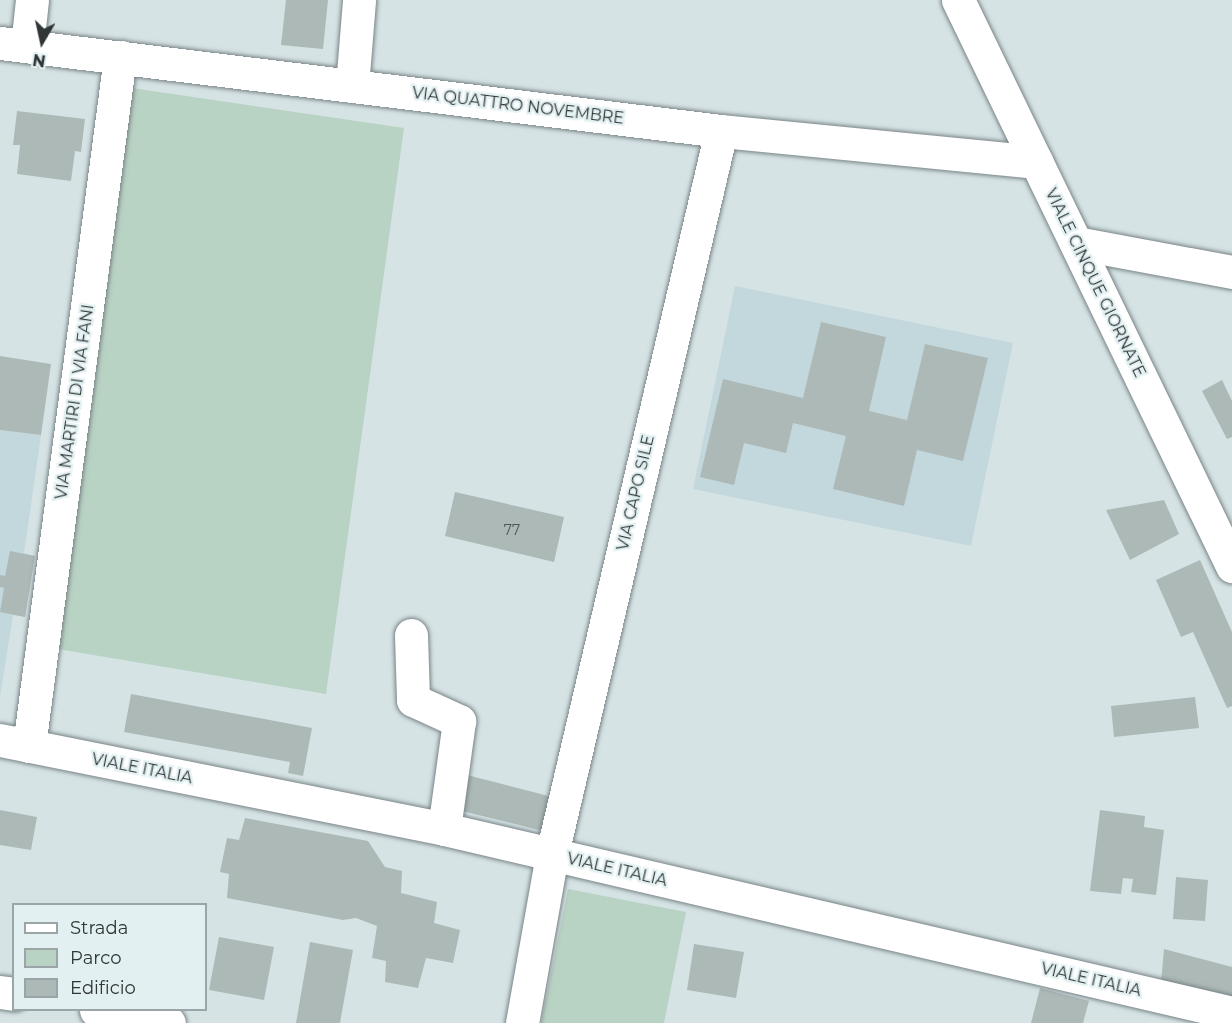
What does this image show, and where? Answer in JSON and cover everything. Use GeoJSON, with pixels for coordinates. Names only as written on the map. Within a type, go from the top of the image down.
{"type":"FeatureCollection","features":[{"type":"Feature","properties":{"kind":"street"},"geometry":{"type":"LineString","coordinates":[[14,45],[32,0]]}},
{"type":"Feature","properties":{"kind":"street"},"geometry":{"type":"LineString","coordinates":[[352,86],[358,0]]}},
{"type":"Feature","properties":{"kind":"street","name":"VIALE CINQUE GIORNATE"},"geometry":{"type":"LineString","coordinates":[[958,0],[1232,566]]}},
{"type":"Feature","properties":{"kind":"street","name":"VIA QUATTRO NOVEMBRE"},"geometry":{"type":"LineString","coordinates":[[14,45],[721,131],[1036,162]]}},
{"type":"Feature","properties":{"kind":"street","name":"VIA MARTIRI DI VIA FANI"},"geometry":{"type":"LineString","coordinates":[[15,743],[120,57]]}},
{"type":"Feature","properties":{"kind":"street","name":"VIA CAPO SILE"},"geometry":{"type":"LineString","coordinates":[[522,1023],[552,854],[721,131]]}},
{"type":"Feature","properties":{"kind":"street"},"geometry":{"type":"LineString","coordinates":[[1076,243],[1232,272]]}},
{"type":"Feature","properties":{"kind":"street"},"geometry":{"type":"LineString","coordinates":[[411,635],[413,700],[459,721],[444,830]]}},
{"type":"Feature","properties":{"kind":"street","name":"VIALE ITALIA"},"geometry":{"type":"LineString","coordinates":[[15,743],[444,830],[1232,1012]]}},
{"type":"Feature","properties":{"kind":"street"},"geometry":{"type":"LineString","coordinates":[[102,1011],[170,1023]]}},
{"type":"Feature","properties":{"kind":"shaded area"},"geometry":{"type":"Polygon","coordinates":[[[735,286],[1013,343],[971,546],[693,489],[735,286]]]}},
{"type":"Feature","properties":{"kind":"shaded area"},"geometry":{"type":"Polygon","coordinates":[[[0,430],[41,435],[24,553],[35,556],[25,617],[13,615],[0,697],[0,430]]]}},
{"type":"Feature","properties":{"kind":"green space"},"geometry":{"type":"Polygon","coordinates":[[[125,87],[404,128],[326,694],[46,647],[125,87]]]}},
{"type":"Feature","properties":{"kind":"green space"},"geometry":{"type":"Polygon","coordinates":[[[568,889],[686,912],[664,1023],[541,1023],[568,889]]]}},
{"type":"Feature","properties":{"kind":"building"},"geometry":{"type":"Polygon","coordinates":[[[286,0],[328,0],[323,49],[281,45],[286,0]]]}},
{"type":"Feature","properties":{"kind":"building"},"geometry":{"type":"Polygon","coordinates":[[[17,111],[85,119],[81,152],[75,151],[71,181],[17,174],[20,145],[13,145],[17,111]]]}},
{"type":"Feature","properties":{"kind":"building"},"geometry":{"type":"Polygon","coordinates":[[[821,322],[886,337],[869,411],[907,420],[925,344],[988,358],[963,461],[917,450],[904,506],[833,489],[846,436],[793,423],[786,453],[744,443],[734,485],[700,477],[723,379],[803,398],[821,322]]]}},
{"type":"Feature","properties":{"kind":"building"},"geometry":{"type":"Polygon","coordinates":[[[0,356],[51,364],[41,435],[0,430],[0,356]]]}},
{"type":"Feature","properties":{"kind":"building"},"geometry":{"type":"Polygon","coordinates":[[[1222,380],[1232,401],[1232,437],[1227,439],[1202,391],[1222,380]]]}},
{"type":"Feature","properties":{"kind":"building"},"geometry":{"type":"Polygon","coordinates":[[[455,492],[564,517],[554,562],[445,536],[455,492]]]}},
{"type":"Feature","properties":{"kind":"building"},"geometry":{"type":"Polygon","coordinates":[[[1164,500],[1179,534],[1130,560],[1106,510],[1164,500]]]}},
{"type":"Feature","properties":{"kind":"building"},"geometry":{"type":"Polygon","coordinates":[[[10,551],[35,556],[25,617],[0,612],[4,588],[0,587],[0,575],[5,576],[10,551]]]}},
{"type":"Feature","properties":{"kind":"building"},"geometry":{"type":"Polygon","coordinates":[[[1200,560],[1232,632],[1232,706],[1227,708],[1193,632],[1181,637],[1156,580],[1200,560]]]}},
{"type":"Feature","properties":{"kind":"building"},"geometry":{"type":"Polygon","coordinates":[[[131,694],[312,728],[303,776],[288,773],[290,762],[124,732],[131,694]]]}},
{"type":"Feature","properties":{"kind":"building"},"geometry":{"type":"Polygon","coordinates":[[[1195,697],[1199,728],[1114,737],[1111,706],[1195,697]]]}},
{"type":"Feature","properties":{"kind":"building"},"geometry":{"type":"Polygon","coordinates":[[[467,775],[556,798],[547,832],[458,810],[467,775]]]}},
{"type":"Feature","properties":{"kind":"building"},"geometry":{"type":"Polygon","coordinates":[[[0,810],[37,817],[31,850],[0,845],[0,810]]]}},
{"type":"Feature","properties":{"kind":"building"},"geometry":{"type":"Polygon","coordinates":[[[1100,810],[1145,816],[1144,827],[1164,830],[1156,895],[1131,892],[1133,879],[1123,878],[1121,894],[1090,891],[1100,810]]]}},
{"type":"Feature","properties":{"kind":"building"},"geometry":{"type":"Polygon","coordinates":[[[245,818],[368,841],[385,867],[402,871],[401,893],[437,902],[434,923],[460,930],[453,963],[426,958],[418,988],[385,982],[386,961],[372,958],[377,926],[356,918],[343,920],[227,898],[229,874],[220,872],[227,838],[239,840],[245,818]]]}},
{"type":"Feature","properties":{"kind":"building"},"geometry":{"type":"Polygon","coordinates":[[[1176,877],[1208,880],[1205,921],[1173,919],[1176,877]]]}},
{"type":"Feature","properties":{"kind":"building"},"geometry":{"type":"Polygon","coordinates":[[[219,937],[274,947],[264,1000],[209,990],[219,937]]]}},
{"type":"Feature","properties":{"kind":"building"},"geometry":{"type":"Polygon","coordinates":[[[310,942],[353,950],[340,1023],[296,1023],[310,942]]]}},
{"type":"Feature","properties":{"kind":"building"},"geometry":{"type":"Polygon","coordinates":[[[694,944],[744,952],[736,998],[687,990],[694,944]]]}},
{"type":"Feature","properties":{"kind":"building"},"geometry":{"type":"Polygon","coordinates":[[[1164,949],[1232,967],[1232,1000],[1161,983],[1164,949]]]}},
{"type":"Feature","properties":{"kind":"building"},"geometry":{"type":"Polygon","coordinates":[[[1040,988],[1089,1001],[1083,1023],[1031,1023],[1040,988]]]}}]}
